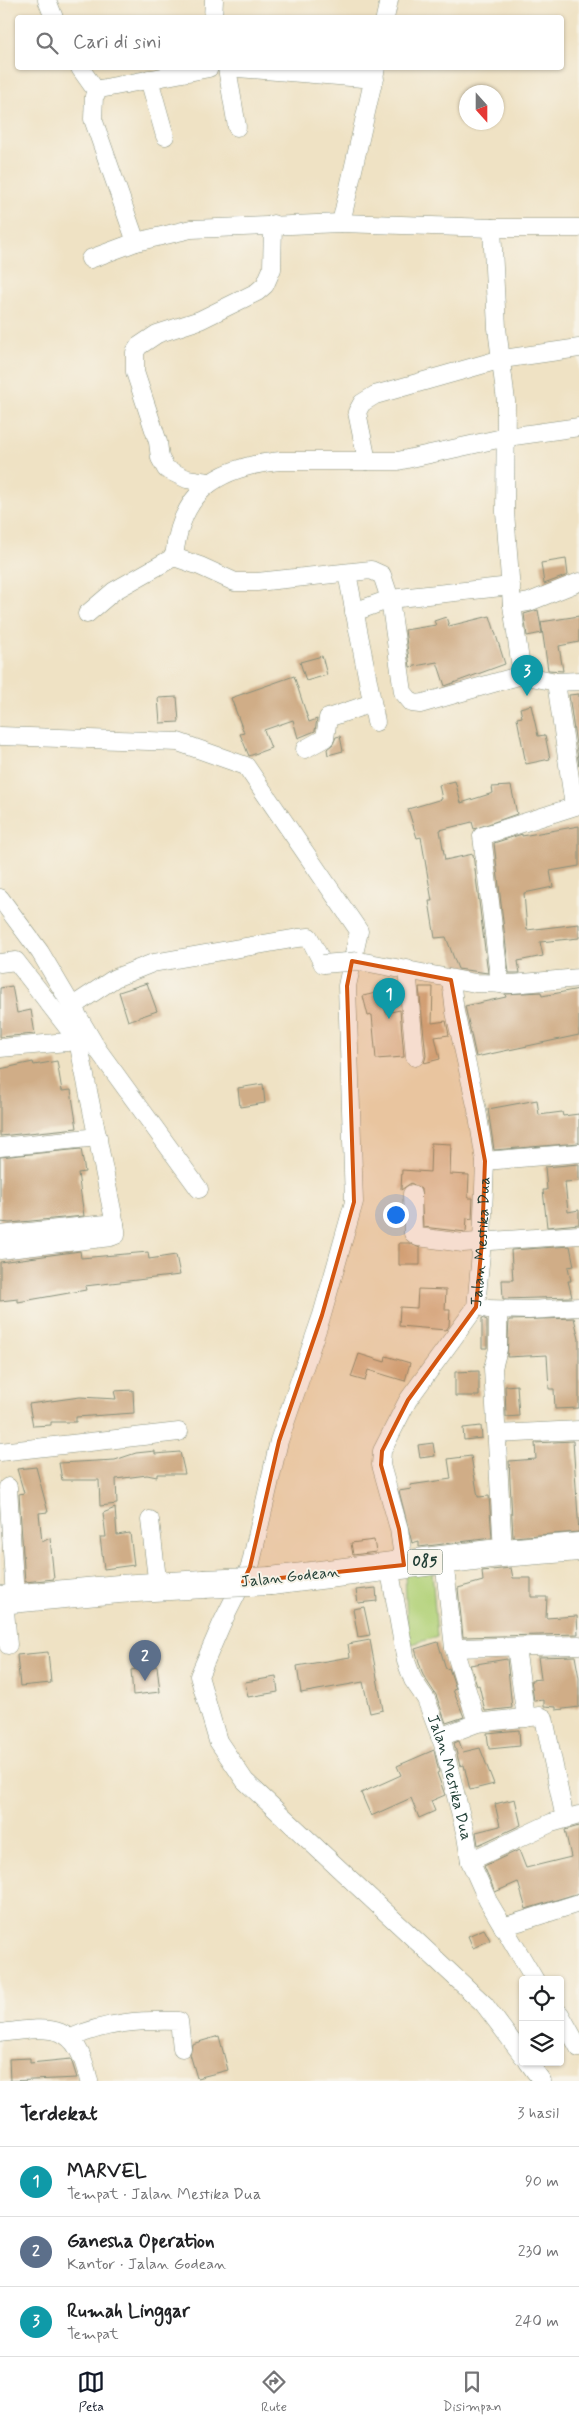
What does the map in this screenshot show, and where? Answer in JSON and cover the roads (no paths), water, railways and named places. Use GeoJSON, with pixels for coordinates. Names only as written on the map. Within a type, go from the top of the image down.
{"type":"FeatureCollection","features":[{"type":"Feature","properties":{"kind":"main road","name":"Jalan Godean"},"geometry":{"type":"LineString","coordinates":[[6,1599],[271,1580],[503,1553],[579,1548]]}},
{"type":"Feature","properties":{"kind":"street"},"geometry":{"type":"LineString","coordinates":[[47,0],[53,15]]}},
{"type":"Feature","properties":{"kind":"street"},"geometry":{"type":"LineString","coordinates":[[213,15],[214,0]]}},
{"type":"Feature","properties":{"kind":"street"},"geometry":{"type":"LineString","coordinates":[[386,15],[389,0]]}},
{"type":"Feature","properties":{"kind":"street"},"geometry":{"type":"LineString","coordinates":[[81,70],[96,92]]}},
{"type":"Feature","properties":{"kind":"street"},"geometry":{"type":"LineString","coordinates":[[136,242],[92,119],[96,92],[100,89],[198,70]]}},
{"type":"Feature","properties":{"kind":"street"},"geometry":{"type":"LineString","coordinates":[[226,70],[237,127]]}},
{"type":"Feature","properties":{"kind":"street"},"geometry":{"type":"LineString","coordinates":[[310,70],[375,73],[342,223]]}},
{"type":"Feature","properties":{"kind":"street"},"geometry":{"type":"LineString","coordinates":[[149,79],[165,136]]}},
{"type":"Feature","properties":{"kind":"street"},"geometry":{"type":"LineString","coordinates":[[90,259],[136,242],[192,229],[273,224],[342,223],[492,228],[579,228]]}},
{"type":"Feature","properties":{"kind":"street"},"geometry":{"type":"LineString","coordinates":[[273,224],[272,269],[265,284],[257,292],[230,303],[200,320],[157,334],[139,346],[135,352],[135,372],[158,442],[160,458],[166,469],[171,473],[187,479],[208,482],[262,463],[398,461],[507,437],[579,427]]}},
{"type":"Feature","properties":{"kind":"street"},"geometry":{"type":"LineString","coordinates":[[492,228],[495,299],[502,359],[507,437],[505,512],[512,606],[522,675]]}},
{"type":"Feature","properties":{"kind":"street"},"geometry":{"type":"LineString","coordinates":[[367,461],[358,426],[358,412],[362,403],[375,395],[502,359],[579,348]]}},
{"type":"Feature","properties":{"kind":"street"},"geometry":{"type":"LineString","coordinates":[[174,557],[176,543],[189,506],[208,482]]}},
{"type":"Feature","properties":{"kind":"street"},"geometry":{"type":"LineString","coordinates":[[88,614],[114,591],[174,557],[200,566],[235,582],[371,570],[377,571],[382,575],[390,599],[403,692],[412,703],[420,704],[522,675],[556,682],[579,681]]}},
{"type":"Feature","properties":{"kind":"street"},"geometry":{"type":"LineString","coordinates":[[347,573],[376,722]]}},
{"type":"Feature","properties":{"kind":"street"},"geometry":{"type":"LineString","coordinates":[[512,606],[529,602],[579,582]]}},
{"type":"Feature","properties":{"kind":"street"},"geometry":{"type":"LineString","coordinates":[[354,612],[390,599],[511,586]]}},
{"type":"Feature","properties":{"kind":"street"},"geometry":{"type":"LineString","coordinates":[[500,984],[482,836],[577,806],[556,682]]}},
{"type":"Feature","properties":{"kind":"street"},"geometry":{"type":"LineString","coordinates":[[305,749],[325,738],[328,718],[372,703]]}},
{"type":"Feature","properties":{"kind":"street"},"geometry":{"type":"LineString","coordinates":[[0,736],[178,742],[246,766],[359,931],[347,986],[354,1202],[322,1315],[279,1441],[250,1567],[222,1623],[200,1676],[218,1741],[245,1781],[484,2004],[519,2051]]}},
{"type":"Feature","properties":{"kind":"street"},"geometry":{"type":"LineString","coordinates":[[0,898],[40,952],[98,1050],[199,1189]]}},
{"type":"Feature","properties":{"kind":"street"},"geometry":{"type":"LineString","coordinates":[[73,1006],[116,978],[153,962],[309,937],[323,964],[359,961],[406,969],[451,980],[500,984],[579,978]]}},
{"type":"Feature","properties":{"kind":"street"},"geometry":{"type":"LineString","coordinates":[[0,963],[16,961],[78,1041],[116,1235],[114,1237],[0,1250]]}},
{"type":"Feature","properties":{"kind":"street"},"geometry":{"type":"LineString","coordinates":[[406,969],[415,1057]]}},
{"type":"Feature","properties":{"kind":"street","name":"Jalan Mestika Dua"},"geometry":{"type":"LineString","coordinates":[[451,980],[477,1110],[485,1161],[489,1242],[485,1309],[408,1400],[382,1451],[381,1465],[399,1529],[397,1565],[406,1661],[413,1680],[426,1699],[450,1766],[470,1861],[476,1877],[533,1976]]}},
{"type":"Feature","properties":{"kind":"street"},"geometry":{"type":"LineString","coordinates":[[0,1048],[78,1041]]}},
{"type":"Feature","properties":{"kind":"street"},"geometry":{"type":"LineString","coordinates":[[0,1147],[98,1137]]}},
{"type":"Feature","properties":{"kind":"street"},"geometry":{"type":"LineString","coordinates":[[485,1161],[579,1153]]}},
{"type":"Feature","properties":{"kind":"street"},"geometry":{"type":"LineString","coordinates":[[412,1194],[413,1232],[418,1237],[452,1242],[489,1242],[579,1235]]}},
{"type":"Feature","properties":{"kind":"street"},"geometry":{"type":"LineString","coordinates":[[0,1235],[115,1223]]}},
{"type":"Feature","properties":{"kind":"street"},"geometry":{"type":"LineString","coordinates":[[503,1553],[493,1368],[498,1349],[485,1309],[579,1307]]}},
{"type":"Feature","properties":{"kind":"street"},"geometry":{"type":"LineString","coordinates":[[497,1434],[579,1430]]}},
{"type":"Feature","properties":{"kind":"street"},"geometry":{"type":"LineString","coordinates":[[0,1452],[179,1432]]}},
{"type":"Feature","properties":{"kind":"street"},"geometry":{"type":"LineString","coordinates":[[8,1487],[6,1599],[8,1645]]}},
{"type":"Feature","properties":{"kind":"street"},"geometry":{"type":"LineString","coordinates":[[150,1520],[158,1588]]}},
{"type":"Feature","properties":{"kind":"street"},"geometry":{"type":"LineString","coordinates":[[444,1560],[454,1648],[477,1723]]}},
{"type":"Feature","properties":{"kind":"street"},"geometry":{"type":"LineString","coordinates":[[454,1648],[579,1645]]}},
{"type":"Feature","properties":{"kind":"street"},"geometry":{"type":"LineString","coordinates":[[516,1647],[526,1718]]}},
{"type":"Feature","properties":{"kind":"street"},"geometry":{"type":"LineString","coordinates":[[440,1737],[477,1723],[540,1716],[544,1718],[572,1817],[470,1861]]}},
{"type":"Feature","properties":{"kind":"street"},"geometry":{"type":"LineString","coordinates":[[503,1927],[579,1903]]}},
{"type":"Feature","properties":{"kind":"street"},"geometry":{"type":"LineString","coordinates":[[71,2038],[88,2030],[130,2022],[179,2021],[182,2048]]}},
{"type":"Feature","properties":{"kind":"street"},"geometry":{"type":"LineString","coordinates":[[564,2021],[579,2048]]}},
{"type":"Feature","properties":{"kind":"street"},"geometry":{"type":"LineString","coordinates":[[0,2033],[34,2028],[56,2032],[71,2038],[80,2049],[89,2081]]}},
{"type":"Feature","properties":{"kind":"street"},"geometry":{"type":"LineString","coordinates":[[531,2066],[542,2081]]}},
{"type":"Feature","properties":{"kind":"place","name":"Rumah Linggar"},"geometry":{"type":"Point","coordinates":[527,696]}},
{"type":"Feature","properties":{"kind":"place","name":"MARVEL"},"geometry":{"type":"Point","coordinates":[389,1019]}},
{"type":"Feature","properties":{"kind":"place","name":"Ganesha Operation"},"geometry":{"type":"Point","coordinates":[145,1681]}}]}
